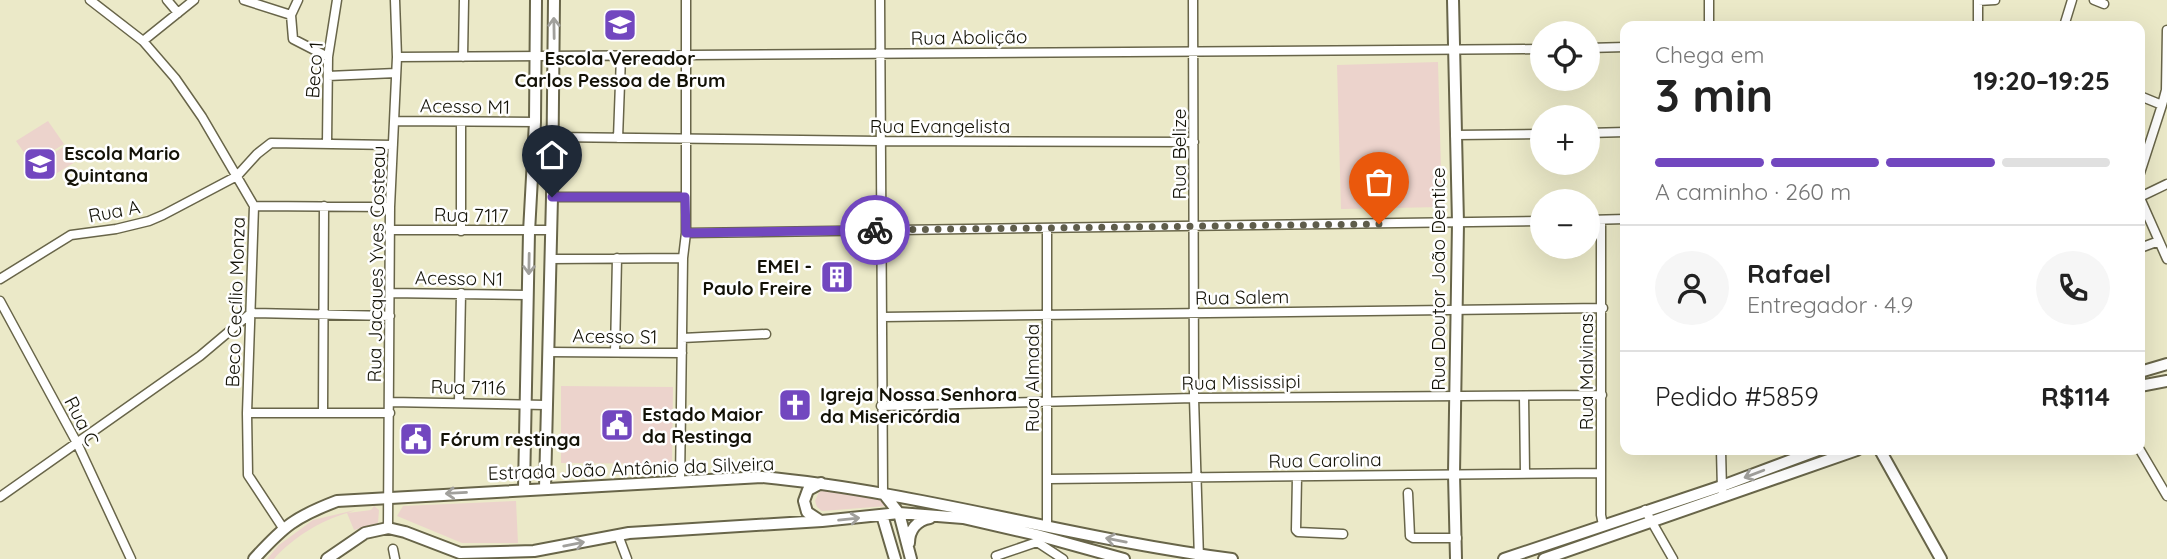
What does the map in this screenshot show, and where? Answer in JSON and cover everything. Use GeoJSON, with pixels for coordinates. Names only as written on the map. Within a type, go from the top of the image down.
{"type":"FeatureCollection","features":[{"type":"Feature","properties":{"kind":"main road"},"geometry":{"type":"LineString","coordinates":[[524,489],[537,57],[536,0]]}},
{"type":"Feature","properties":{"kind":"main road"},"geometry":{"type":"LineString","coordinates":[[545,488],[554,0]]}},
{"type":"Feature","properties":{"kind":"main road","name":"Rua Doutor João Dentice"},"geometry":{"type":"LineString","coordinates":[[1453,0],[1458,223],[1454,474],[1456,559]]}},
{"type":"Feature","properties":{"kind":"main road"},"geometry":{"type":"LineString","coordinates":[[2145,371],[2167,364]]}},
{"type":"Feature","properties":{"kind":"main road"},"geometry":{"type":"LineString","coordinates":[[2145,385],[2167,381]]}},
{"type":"Feature","properties":{"kind":"main road"},"geometry":{"type":"LineString","coordinates":[[1544,559],[1651,522],[1806,455]]}},
{"type":"Feature","properties":{"kind":"main road"},"geometry":{"type":"LineString","coordinates":[[1504,559],[1646,510],[1723,491],[1841,455]]}},
{"type":"Feature","properties":{"kind":"main road"},"geometry":{"type":"LineString","coordinates":[[1883,455],[1941,559]]}},
{"type":"Feature","properties":{"kind":"main road","name":"Estrada João Antônio da Silveira"},"geometry":{"type":"LineString","coordinates":[[254,559],[283,528],[306,513],[337,501],[388,496],[762,477],[824,483],[883,493],[1199,557],[1232,559]]}},
{"type":"Feature","properties":{"kind":"main road"},"geometry":{"type":"LineString","coordinates":[[822,521],[807,513],[804,501],[805,495],[813,486],[824,483]]}},
{"type":"Feature","properties":{"kind":"main road"},"geometry":{"type":"LineString","coordinates":[[883,493],[899,513],[911,559]]}},
{"type":"Feature","properties":{"kind":"main road"},"geometry":{"type":"LineString","coordinates":[[327,559],[339,555],[365,533],[388,528],[405,532],[460,556],[534,551],[618,536],[899,513],[963,518],[1124,559]]}},
{"type":"Feature","properties":{"kind":"main road"},"geometry":{"type":"LineString","coordinates":[[882,515],[895,559]]}},
{"type":"Feature","properties":{"kind":"main road"},"geometry":{"type":"LineString","coordinates":[[908,545],[912,529],[917,523],[933,517]]}},
{"type":"Feature","properties":{"kind":"main road"},"geometry":{"type":"LineString","coordinates":[[1619,519],[1624,531]]}},
{"type":"Feature","properties":{"kind":"main road"},"geometry":{"type":"LineString","coordinates":[[1577,534],[1582,546]]}},
{"type":"Feature","properties":{"kind":"street","name":"Beco Cecílio Monza"},"geometry":{"type":"LineString","coordinates":[[90,0],[143,41],[175,78],[202,117],[254,206],[247,413],[248,475],[283,528]]}},
{"type":"Feature","properties":{"kind":"street"},"geometry":{"type":"LineString","coordinates":[[167,0],[178,13]]}},
{"type":"Feature","properties":{"kind":"street"},"geometry":{"type":"LineString","coordinates":[[143,41],[194,0]]}},
{"type":"Feature","properties":{"kind":"street"},"geometry":{"type":"LineString","coordinates":[[244,0],[291,15]]}},
{"type":"Feature","properties":{"kind":"street"},"geometry":{"type":"LineString","coordinates":[[298,0],[291,15],[293,39],[328,57]]}},
{"type":"Feature","properties":{"kind":"street","name":"Beco 1"},"geometry":{"type":"LineString","coordinates":[[327,143],[328,57],[337,0]]}},
{"type":"Feature","properties":{"kind":"street","name":"Rua Jacques Yves Costeau"},"geometry":{"type":"LineString","coordinates":[[388,528],[390,207],[397,57],[395,0]]}},
{"type":"Feature","properties":{"kind":"street"},"geometry":{"type":"LineString","coordinates":[[463,57],[464,0]]}},
{"type":"Feature","properties":{"kind":"street"},"geometry":{"type":"LineString","coordinates":[[680,482],[683,258],[686,233],[686,0]]}},
{"type":"Feature","properties":{"kind":"street"},"geometry":{"type":"LineString","coordinates":[[880,0],[883,493]]}},
{"type":"Feature","properties":{"kind":"street","name":"Rua Belize"},"geometry":{"type":"LineString","coordinates":[[1193,0],[1194,398],[1199,557]]}},
{"type":"Feature","properties":{"kind":"street"},"geometry":{"type":"LineString","coordinates":[[1709,0],[1709,21]]}},
{"type":"Feature","properties":{"kind":"street"},"geometry":{"type":"LineString","coordinates":[[1978,21],[1978,0],[1995,0]]}},
{"type":"Feature","properties":{"kind":"street"},"geometry":{"type":"LineString","coordinates":[[2066,21],[2072,0]]}},
{"type":"Feature","properties":{"kind":"street"},"geometry":{"type":"LineString","coordinates":[[2094,0],[2104,4]]}},
{"type":"Feature","properties":{"kind":"street"},"geometry":{"type":"LineString","coordinates":[[2145,158],[2166,90],[2167,30]]}},
{"type":"Feature","properties":{"kind":"street"},"geometry":{"type":"LineString","coordinates":[[1600,48],[1620,47]]}},
{"type":"Feature","properties":{"kind":"street","name":"Rua Abolição"},"geometry":{"type":"LineString","coordinates":[[397,57],[1530,49]]}},
{"type":"Feature","properties":{"kind":"street"},"geometry":{"type":"LineString","coordinates":[[618,138],[621,56]]}},
{"type":"Feature","properties":{"kind":"street"},"geometry":{"type":"LineString","coordinates":[[328,76],[396,73]]}},
{"type":"Feature","properties":{"kind":"street"},"geometry":{"type":"LineString","coordinates":[[2145,98],[2162,105]]}},
{"type":"Feature","properties":{"kind":"street","name":"Acesso M1"},"geometry":{"type":"LineString","coordinates":[[394,121],[535,122]]}},
{"type":"Feature","properties":{"kind":"street"},"geometry":{"type":"LineString","coordinates":[[461,122],[461,231]]}},
{"type":"Feature","properties":{"kind":"street"},"geometry":{"type":"LineString","coordinates":[[1600,133],[1620,132]]}},
{"type":"Feature","properties":{"kind":"street"},"geometry":{"type":"LineString","coordinates":[[1455,135],[1530,134]]}},
{"type":"Feature","properties":{"kind":"street","name":"Rua Evangelista"},"geometry":{"type":"LineString","coordinates":[[552,137],[1194,142]]}},
{"type":"Feature","properties":{"kind":"street","name":"Rua A"},"geometry":{"type":"LineString","coordinates":[[0,279],[71,234],[116,229],[149,221],[237,176],[271,143],[393,145]]}},
{"type":"Feature","properties":{"kind":"street"},"geometry":{"type":"LineString","coordinates":[[2145,195],[2167,184]]}},
{"type":"Feature","properties":{"kind":"street"},"geometry":{"type":"LineString","coordinates":[[552,197],[685,197]]}},
{"type":"Feature","properties":{"kind":"street"},"geometry":{"type":"LineString","coordinates":[[254,206],[390,207]]}},
{"type":"Feature","properties":{"kind":"street"},"geometry":{"type":"LineString","coordinates":[[323,413],[324,206]]}},
{"type":"Feature","properties":{"kind":"street"},"geometry":{"type":"LineString","coordinates":[[2145,209],[2167,259]]}},
{"type":"Feature","properties":{"kind":"street"},"geometry":{"type":"LineString","coordinates":[[1601,220],[1620,219]]}},
{"type":"Feature","properties":{"kind":"street","name":"Rua Malvinas"},"geometry":{"type":"LineString","coordinates":[[1601,220],[1603,524]]}},
{"type":"Feature","properties":{"kind":"street"},"geometry":{"type":"LineString","coordinates":[[686,233],[1530,221]]}},
{"type":"Feature","properties":{"kind":"street","name":"Rua Almada"},"geometry":{"type":"LineString","coordinates":[[1047,229],[1047,526]]}},
{"type":"Feature","properties":{"kind":"street","name":"Rua 7117"},"geometry":{"type":"LineString","coordinates":[[390,230],[551,230]]}},
{"type":"Feature","properties":{"kind":"street"},"geometry":{"type":"LineString","coordinates":[[2145,246],[2159,241]]}},
{"type":"Feature","properties":{"kind":"street"},"geometry":{"type":"LineString","coordinates":[[615,352],[617,258]]}},
{"type":"Feature","properties":{"kind":"street"},"geometry":{"type":"LineString","coordinates":[[550,259],[683,258]]}},
{"type":"Feature","properties":{"kind":"street","name":"Acesso N1"},"geometry":{"type":"LineString","coordinates":[[390,293],[528,295]]}},
{"type":"Feature","properties":{"kind":"street"},"geometry":{"type":"LineString","coordinates":[[459,402],[461,293]]}},
{"type":"Feature","properties":{"kind":"street","name":"Rua C"},"geometry":{"type":"LineString","coordinates":[[0,301],[76,443],[131,559]]}},
{"type":"Feature","properties":{"kind":"street","name":"Rua Salem"},"geometry":{"type":"LineString","coordinates":[[882,317],[1603,308]]}},
{"type":"Feature","properties":{"kind":"street"},"geometry":{"type":"LineString","coordinates":[[0,497],[200,356],[251,313],[390,316]]}},
{"type":"Feature","properties":{"kind":"street"},"geometry":{"type":"LineString","coordinates":[[682,338],[766,334]]}},
{"type":"Feature","properties":{"kind":"street","name":"Acesso S1"},"geometry":{"type":"LineString","coordinates":[[548,352],[682,353]]}},
{"type":"Feature","properties":{"kind":"street","name":"Rua Mississipi"},"geometry":{"type":"LineString","coordinates":[[881,406],[1194,398],[1602,395]]}},
{"type":"Feature","properties":{"kind":"street"},"geometry":{"type":"LineString","coordinates":[[1524,396],[1525,473]]}},
{"type":"Feature","properties":{"kind":"street","name":"Rua 7116"},"geometry":{"type":"LineString","coordinates":[[390,402],[546,405]]}},
{"type":"Feature","properties":{"kind":"street"},"geometry":{"type":"LineString","coordinates":[[247,413],[390,413]]}},
{"type":"Feature","properties":{"kind":"street"},"geometry":{"type":"LineString","coordinates":[[1721,455],[1723,491]]}},
{"type":"Feature","properties":{"kind":"street"},"geometry":{"type":"LineString","coordinates":[[2143,455],[2167,496]]}},
{"type":"Feature","properties":{"kind":"street","name":"Rua Carolina"},"geometry":{"type":"LineString","coordinates":[[1049,479],[1601,473]]}},
{"type":"Feature","properties":{"kind":"street"},"geometry":{"type":"LineString","coordinates":[[1297,477],[1296,530],[1343,534]]}},
{"type":"Feature","properties":{"kind":"street"},"geometry":{"type":"LineString","coordinates":[[1408,493],[1410,536],[1457,538]]}},
{"type":"Feature","properties":{"kind":"street"},"geometry":{"type":"LineString","coordinates":[[1646,510],[1673,559]]}},
{"type":"Feature","properties":{"kind":"street"},"geometry":{"type":"LineString","coordinates":[[618,536],[627,559]]}},
{"type":"Feature","properties":{"kind":"street"},"geometry":{"type":"LineString","coordinates":[[986,559],[1037,539],[1063,559]]}},
{"type":"Feature","properties":{"kind":"street"},"geometry":{"type":"LineString","coordinates":[[393,549],[395,559]]}},
{"type":"Feature","properties":{"kind":"shaded area"},"geometry":{"type":"Polygon","coordinates":[[[1438,62],[1442,207],[1341,209],[1337,65],[1438,62]]]}},
{"type":"Feature","properties":{"kind":"shaded area"},"geometry":{"type":"Polygon","coordinates":[[[48,121],[64,144],[32,164],[16,141],[48,121]]]}},
{"type":"Feature","properties":{"kind":"shaded area"},"geometry":{"type":"Polygon","coordinates":[[[65,146],[75,162],[44,181],[35,164],[65,146]]]}},
{"type":"Feature","properties":{"kind":"shaded area","name":"Estado Maior da Restinga"},"geometry":{"type":"Polygon","coordinates":[[[561,386],[673,387],[672,464],[561,463],[561,386]]]}},
{"type":"Feature","properties":{"kind":"shaded area"},"geometry":{"type":"Polygon","coordinates":[[[825,490],[880,498],[887,506],[822,511],[815,501],[819,492],[825,490]]]}},
{"type":"Feature","properties":{"kind":"shaded area"},"geometry":{"type":"Polygon","coordinates":[[[516,501],[518,543],[462,543],[397,516],[403,506],[516,501]]]}},
{"type":"Feature","properties":{"kind":"shaded area"},"geometry":{"type":"Polygon","coordinates":[[[374,506],[379,510],[378,523],[354,530],[347,513],[337,516],[298,537],[274,559],[267,559],[279,545],[313,520],[355,510],[348,513],[371,510],[374,506]]]}},
{"type":"Feature","properties":{"kind":"way so far"},"geometry":{"type":"LineString","coordinates":[[875,230],[1379,224]]}},
{"type":"Feature","properties":{"kind":"place","name":"Escola Vereador Carlos Pessoa de Brum"},"geometry":{"type":"Point","coordinates":[620,25]}},
{"type":"Feature","properties":{"kind":"place","name":"Escola Mario Quintana"},"geometry":{"type":"Point","coordinates":[40,164]}},
{"type":"Feature","properties":{"kind":"place","name":"EMEI - Paulo Freire"},"geometry":{"type":"Point","coordinates":[837,277]}},
{"type":"Feature","properties":{"kind":"place","name":"Igreja Nossa Senhora da Misericórdia"},"geometry":{"type":"Point","coordinates":[795,405]}},
{"type":"Feature","properties":{"kind":"place","name":"Estado Maior da Restinga"},"geometry":{"type":"Point","coordinates":[617,425]}},
{"type":"Feature","properties":{"kind":"place","name":"Fórum restinga"},"geometry":{"type":"Point","coordinates":[416,439]}},
{"type":"Feature","properties":{"kind":"route"},"geometry":{"type":"LineString","coordinates":[[552,197],[685,197],[686,233],[875,230]]}}]}
